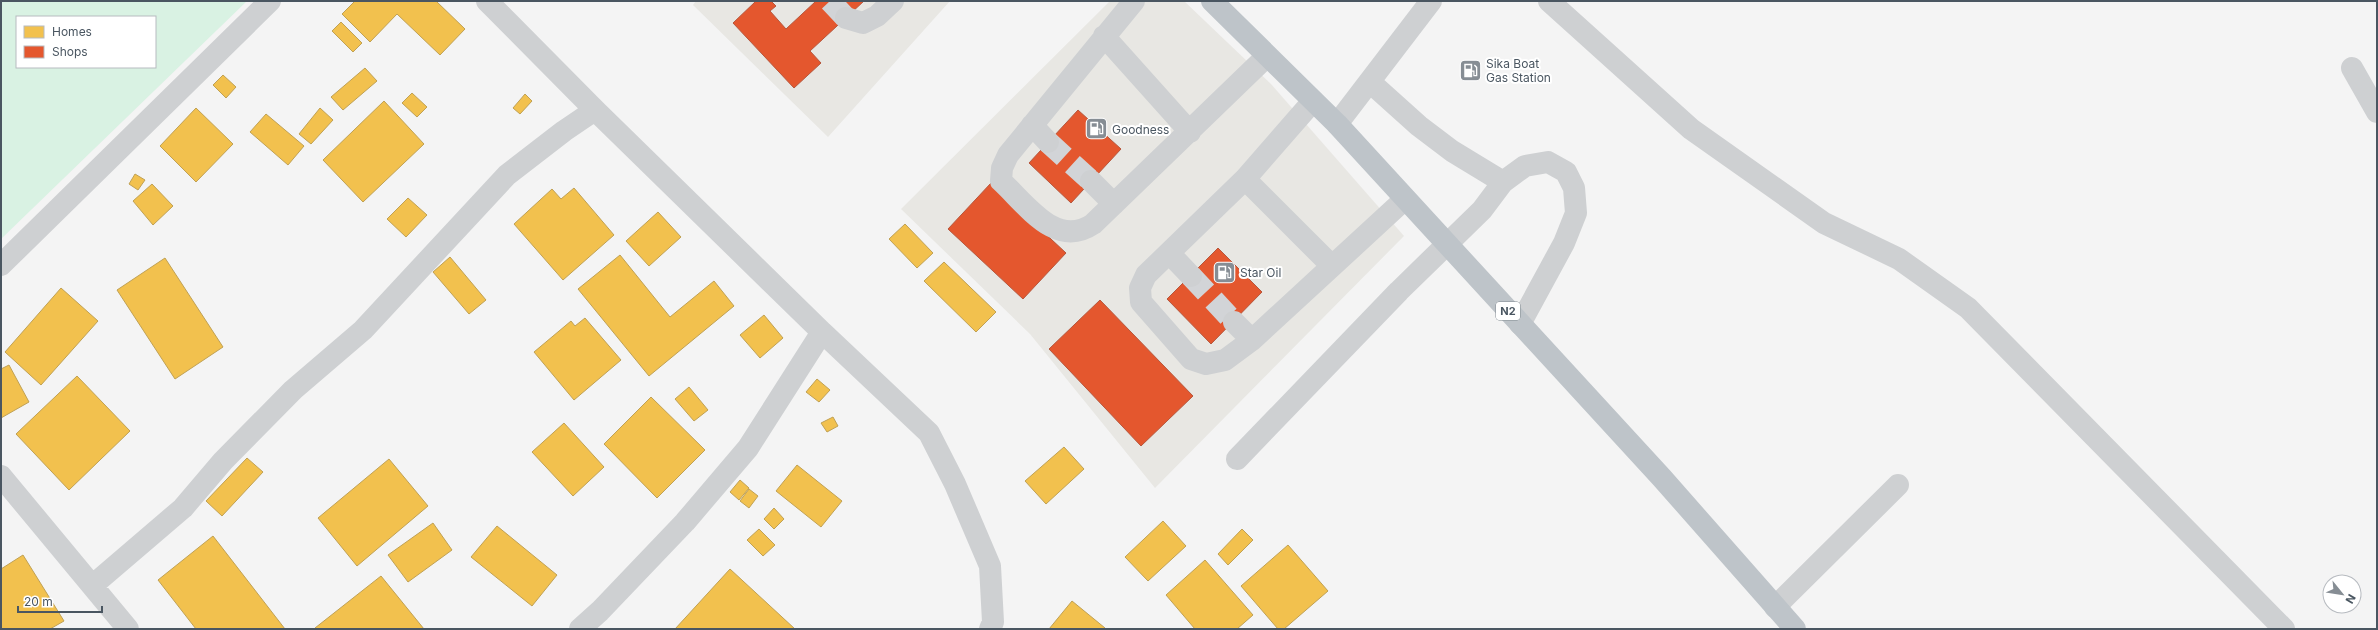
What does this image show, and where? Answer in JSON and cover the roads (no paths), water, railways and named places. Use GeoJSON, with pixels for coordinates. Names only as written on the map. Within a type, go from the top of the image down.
{"type":"FeatureCollection","features":[{"type":"Feature","properties":{"kind":"highway","name":"N2"},"geometry":{"type":"LineString","coordinates":[[1212,1],[1337,124],[1662,478],[1794,629]]}},
{"type":"Feature","properties":{"kind":"street"},"geometry":{"type":"LineString","coordinates":[[1,265],[270,1]]}},
{"type":"Feature","properties":{"kind":"street"},"geometry":{"type":"LineString","coordinates":[[487,1],[595,110],[822,332],[929,433],[955,484],[990,566],[993,622],[990,629]]}},
{"type":"Feature","properties":{"kind":"street"},"geometry":{"type":"LineString","coordinates":[[846,18],[863,23],[877,16],[893,1]]}},
{"type":"Feature","properties":{"kind":"street"},"geometry":{"type":"LineString","coordinates":[[1134,1],[1008,155],[1002,168],[1001,181],[1052,228],[1066,233],[1082,232],[1114,204],[1268,56]]}},
{"type":"Feature","properties":{"kind":"street"},"geometry":{"type":"LineString","coordinates":[[1337,124],[1431,1]]}},
{"type":"Feature","properties":{"kind":"street"},"geometry":{"type":"LineString","coordinates":[[1549,1],[1571,8],[1691,129],[1824,223],[1899,259],[1968,308],[2284,629]]}},
{"type":"Feature","properties":{"kind":"street"},"geometry":{"type":"LineString","coordinates":[[1104,36],[1190,132]]}},
{"type":"Feature","properties":{"kind":"street"},"geometry":{"type":"LineString","coordinates":[[2352,68],[2377,112]]}},
{"type":"Feature","properties":{"kind":"street"},"geometry":{"type":"LineString","coordinates":[[1370,82],[1419,126],[1452,151],[1503,182]]}},
{"type":"Feature","properties":{"kind":"street"},"geometry":{"type":"LineString","coordinates":[[1314,101],[1245,179],[1146,275],[1140,288],[1141,302],[1191,359],[1206,364],[1225,360],[1252,340],[1405,199]]}},
{"type":"Feature","properties":{"kind":"street"},"geometry":{"type":"LineString","coordinates":[[93,585],[183,508],[223,461],[293,390],[363,330],[506,175],[564,131],[595,110]]}},
{"type":"Feature","properties":{"kind":"street"},"geometry":{"type":"LineString","coordinates":[[1032,125],[1048,142]]}},
{"type":"Feature","properties":{"kind":"street"},"geometry":{"type":"LineString","coordinates":[[1237,459],[1399,291],[1482,210],[1503,182],[1525,166],[1548,162],[1566,172],[1574,188],[1576,213],[1564,243],[1520,324]]}},
{"type":"Feature","properties":{"kind":"street"},"geometry":{"type":"LineString","coordinates":[[1245,179],[1332,266]]}},
{"type":"Feature","properties":{"kind":"street"},"geometry":{"type":"LineString","coordinates":[[1091,181],[1114,204]]}},
{"type":"Feature","properties":{"kind":"street"},"geometry":{"type":"LineString","coordinates":[[1169,253],[1191,276]]}},
{"type":"Feature","properties":{"kind":"street"},"geometry":{"type":"LineString","coordinates":[[1234,322],[1252,340]]}},
{"type":"Feature","properties":{"kind":"street"},"geometry":{"type":"LineString","coordinates":[[580,629],[600,611],[685,522],[748,448],[822,332]]}},
{"type":"Feature","properties":{"kind":"street"},"geometry":{"type":"LineString","coordinates":[[1,476],[128,629]]}},
{"type":"Feature","properties":{"kind":"street"},"geometry":{"type":"LineString","coordinates":[[1775,607],[1898,485]]}},
{"type":"Feature","properties":{"kind":"tunnel"},"geometry":{"type":"LineString","coordinates":[[830,1],[846,18]]}},
{"type":"Feature","properties":{"kind":"tunnel"},"geometry":{"type":"LineString","coordinates":[[1048,142],[1091,181]]}},
{"type":"Feature","properties":{"kind":"tunnel"},"geometry":{"type":"LineString","coordinates":[[1191,276],[1234,322]]}},
{"type":"Feature","properties":{"kind":"place","name":"Sika Boat Gas Station"},"geometry":{"type":"Point","coordinates":[1471,70]}},
{"type":"Feature","properties":{"kind":"place","name":"Goodness"},"geometry":{"type":"Point","coordinates":[1097,129]}},
{"type":"Feature","properties":{"kind":"place","name":"Star Oil"},"geometry":{"type":"Point","coordinates":[1224,272]}}]}
